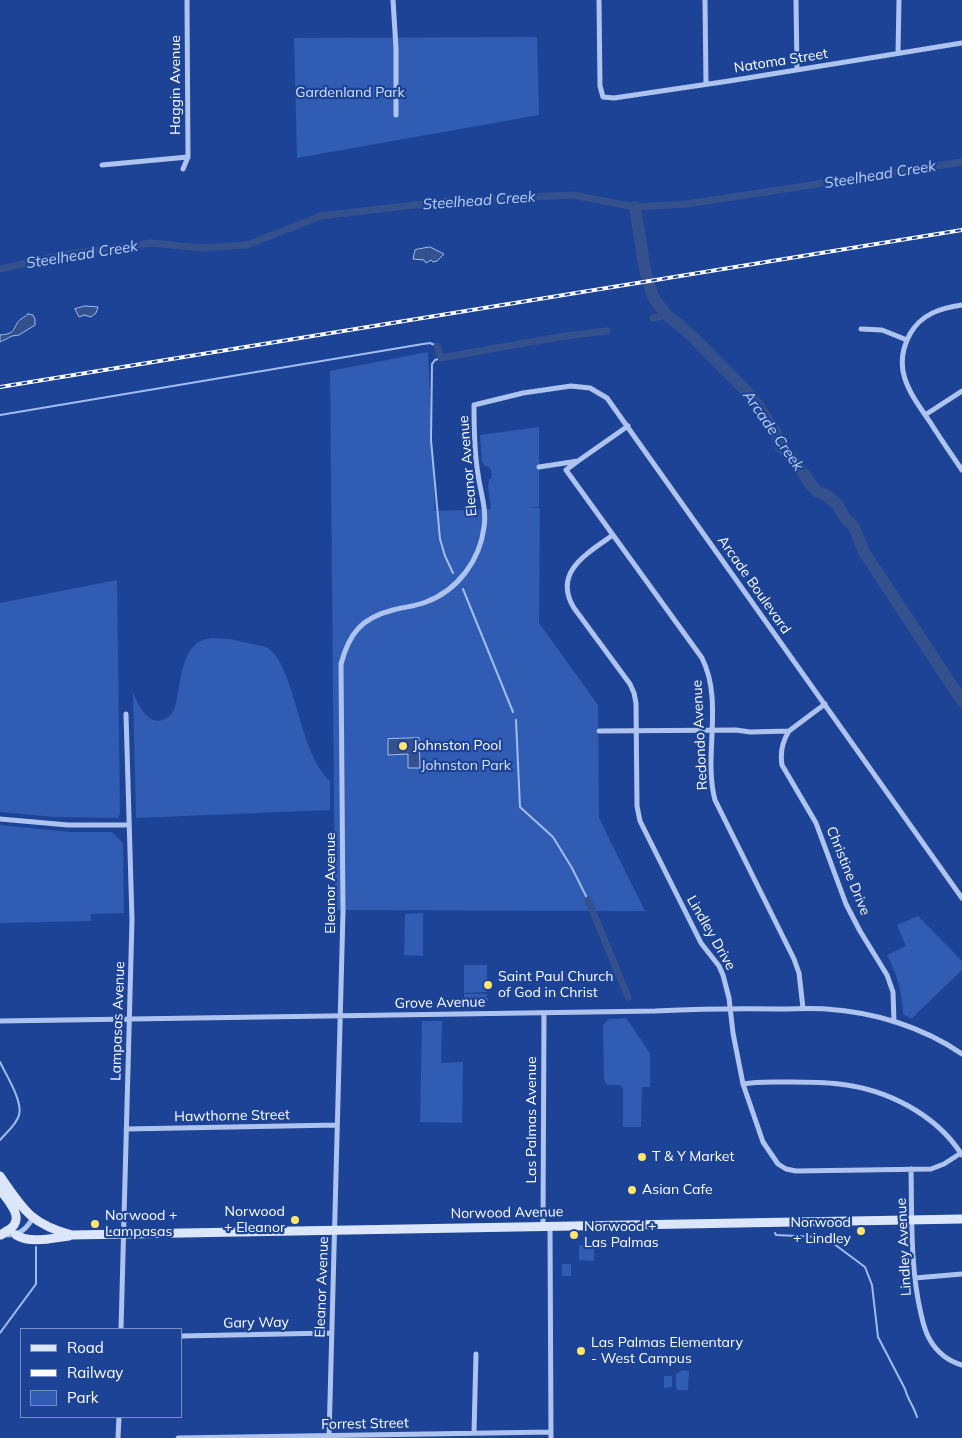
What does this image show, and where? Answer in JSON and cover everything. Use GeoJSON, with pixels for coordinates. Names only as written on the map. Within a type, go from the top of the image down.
{"type":"FeatureCollection","features":[{"type":"Feature","properties":{"kind":"main road","name":"Norwood Avenue"},"geometry":{"type":"LineString","coordinates":[[0,1176],[24,1210],[33,1218],[54,1230],[79,1235],[962,1219]]}},
{"type":"Feature","properties":{"kind":"main road"},"geometry":{"type":"LineString","coordinates":[[0,1190],[15,1213],[16,1219],[15,1224],[1,1235]]}},
{"type":"Feature","properties":{"kind":"main road"},"geometry":{"type":"LineString","coordinates":[[16,1235],[23,1239],[79,1235]]}},
{"type":"Feature","properties":{"kind":"street","name":"Haggin Avenue"},"geometry":{"type":"LineString","coordinates":[[183,168],[188,157],[187,0]]}},
{"type":"Feature","properties":{"kind":"street"},"geometry":{"type":"LineString","coordinates":[[393,0],[396,48],[396,115]]}},
{"type":"Feature","properties":{"kind":"street","name":"Natoma Street"},"geometry":{"type":"LineString","coordinates":[[599,0],[600,86],[603,97],[614,98],[962,43]]}},
{"type":"Feature","properties":{"kind":"street"},"geometry":{"type":"LineString","coordinates":[[705,0],[706,84]]}},
{"type":"Feature","properties":{"kind":"street"},"geometry":{"type":"LineString","coordinates":[[796,0],[797,70]]}},
{"type":"Feature","properties":{"kind":"street"},"geometry":{"type":"LineString","coordinates":[[898,53],[899,0]]}},
{"type":"Feature","properties":{"kind":"street"},"geometry":{"type":"LineString","coordinates":[[102,165],[188,157]]}},
{"type":"Feature","properties":{"kind":"street"},"geometry":{"type":"LineString","coordinates":[[962,305],[940,309],[919,323],[907,340],[902,360],[904,380],[908,389],[962,470]]}},
{"type":"Feature","properties":{"kind":"street"},"geometry":{"type":"LineString","coordinates":[[861,329],[882,330],[907,340]]}},
{"type":"Feature","properties":{"kind":"street","name":"Arcade Boulevard"},"geometry":{"type":"LineString","coordinates":[[474,405],[523,393],[580,386],[590,388],[607,398],[962,898]]}},
{"type":"Feature","properties":{"kind":"street"},"geometry":{"type":"LineString","coordinates":[[925,415],[962,391]]}},
{"type":"Feature","properties":{"kind":"street","name":"Eleanor Avenue"},"geometry":{"type":"LineString","coordinates":[[330,1437],[331,1334],[343,912],[341,664],[346,645],[357,629],[372,617],[390,610],[426,602],[444,593],[459,580],[472,564],[480,545],[484,526],[484,505],[474,443],[474,405]]}},
{"type":"Feature","properties":{"kind":"street"},"geometry":{"type":"LineString","coordinates":[[538,467],[578,461],[628,426]]}},
{"type":"Feature","properties":{"kind":"street","name":"Redondo Avenue"},"geometry":{"type":"LineString","coordinates":[[578,461],[566,470],[702,658],[706,667],[711,687],[712,784],[715,800],[794,959],[799,973],[804,1008]]}},
{"type":"Feature","properties":{"kind":"street","name":"Lindley Drive"},"geometry":{"type":"LineString","coordinates":[[613,535],[575,565],[568,578],[568,594],[574,608],[632,689],[636,703],[637,806],[640,822],[701,943],[719,966],[723,976],[743,1084],[763,1142],[774,1160],[782,1167],[796,1171],[931,1169],[961,1154]]}},
{"type":"Feature","properties":{"kind":"street"},"geometry":{"type":"LineString","coordinates":[[600,731],[736,730],[789,732],[825,704]]}},
{"type":"Feature","properties":{"kind":"street","name":"Lampasas Avenue"},"geometry":{"type":"LineString","coordinates":[[121,1328],[132,912],[126,714]]}},
{"type":"Feature","properties":{"kind":"street","name":"Christine Drive"},"geometry":{"type":"LineString","coordinates":[[789,732],[781,750],[784,770],[816,823],[846,904],[860,931],[888,975],[893,992],[894,1022]]}},
{"type":"Feature","properties":{"kind":"street"},"geometry":{"type":"LineString","coordinates":[[0,819],[68,825],[128,825]]}},
{"type":"Feature","properties":{"kind":"street","name":"Grove Avenue"},"geometry":{"type":"LineString","coordinates":[[0,1021],[804,1008],[850,1011],[894,1022],[919,1031],[962,1054]]}},
{"type":"Feature","properties":{"kind":"street","name":"Las Palmas Avenue"},"geometry":{"type":"LineString","coordinates":[[544,1013],[551,1438]]}},
{"type":"Feature","properties":{"kind":"street"},"geometry":{"type":"LineString","coordinates":[[743,1084],[819,1082],[870,1090],[889,1097],[917,1112],[948,1136],[961,1154]]}},
{"type":"Feature","properties":{"kind":"street","name":"Hawthorne Street"},"geometry":{"type":"LineString","coordinates":[[126,1129],[338,1125]]}},
{"type":"Feature","properties":{"kind":"street","name":"Lindley Avenue"},"geometry":{"type":"LineString","coordinates":[[911,1169],[915,1278],[918,1300],[929,1338],[948,1359],[962,1365]]}},
{"type":"Feature","properties":{"kind":"street"},"geometry":{"type":"LineString","coordinates":[[1,1235],[16,1235],[24,1231],[33,1218]]}},
{"type":"Feature","properties":{"kind":"street"},"geometry":{"type":"LineString","coordinates":[[915,1278],[962,1274]]}},
{"type":"Feature","properties":{"kind":"street","name":"Gary Way"},"geometry":{"type":"LineString","coordinates":[[182,1336],[331,1334]]}},
{"type":"Feature","properties":{"kind":"street"},"geometry":{"type":"LineString","coordinates":[[474,1433],[476,1354]]}},
{"type":"Feature","properties":{"kind":"street"},"geometry":{"type":"LineString","coordinates":[[118,1438],[119,1418]]}},
{"type":"Feature","properties":{"kind":"street","name":"Forrest Street"},"geometry":{"type":"LineString","coordinates":[[178,1438],[551,1432]]}},
{"type":"Feature","properties":{"kind":"green space","name":"Gardenland Park"},"geometry":{"type":"Polygon","coordinates":[[[537,37],[539,115],[297,158],[294,38],[537,37]]]}},
{"type":"Feature","properties":{"kind":"green space","name":"Johnston Park"},"geometry":{"type":"Polygon","coordinates":[[[428,352],[435,511],[491,509],[488,486],[489,480],[492,478],[491,469],[482,462],[480,435],[539,427],[539,507],[525,508],[540,508],[539,623],[598,705],[599,818],[645,911],[335,910],[330,371],[428,352]]]}},
{"type":"Feature","properties":{"kind":"green space"},"geometry":{"type":"Polygon","coordinates":[[[117,580],[120,814],[118,818],[54,817],[0,812],[0,603],[117,580]]]}},
{"type":"Feature","properties":{"kind":"green space"},"geometry":{"type":"Polygon","coordinates":[[[212,638],[230,639],[266,647],[276,656],[291,689],[310,750],[319,767],[330,781],[330,810],[136,818],[133,693],[141,709],[149,717],[159,721],[167,718],[175,707],[181,676],[188,655],[193,647],[201,641],[212,638]]]}},
{"type":"Feature","properties":{"kind":"green space"},"geometry":{"type":"Polygon","coordinates":[[[0,825],[70,832],[112,832],[123,843],[124,913],[91,914],[91,921],[0,923],[0,825]]]}},
{"type":"Feature","properties":{"kind":"green space"},"geometry":{"type":"Polygon","coordinates":[[[423,913],[423,956],[404,955],[405,914],[423,913]]]}},
{"type":"Feature","properties":{"kind":"green space"},"geometry":{"type":"Polygon","coordinates":[[[918,916],[962,961],[962,970],[911,1019],[903,1014],[898,983],[887,955],[906,946],[897,925],[918,916]]]}},
{"type":"Feature","properties":{"kind":"green space"},"geometry":{"type":"Polygon","coordinates":[[[464,965],[487,965],[487,992],[464,993],[464,965]]]}},
{"type":"Feature","properties":{"kind":"green space"},"geometry":{"type":"Polygon","coordinates":[[[464,994],[487,994],[486,998],[488,998],[488,1001],[464,1002],[464,994]]]}},
{"type":"Feature","properties":{"kind":"green space"},"geometry":{"type":"Polygon","coordinates":[[[626,1018],[650,1053],[650,1087],[642,1087],[641,1127],[623,1127],[623,1088],[619,1085],[607,1085],[604,1079],[603,1025],[609,1019],[626,1018]]]}},
{"type":"Feature","properties":{"kind":"green space"},"geometry":{"type":"Polygon","coordinates":[[[422,1021],[442,1021],[441,1063],[463,1062],[462,1123],[420,1122],[422,1021]]]}},
{"type":"Feature","properties":{"kind":"green space"},"geometry":{"type":"Polygon","coordinates":[[[579,1245],[594,1247],[594,1261],[579,1260],[579,1245]]]}},
{"type":"Feature","properties":{"kind":"green space"},"geometry":{"type":"Polygon","coordinates":[[[562,1264],[571,1264],[571,1276],[562,1276],[562,1264]]]}},
{"type":"Feature","properties":{"kind":"green space"},"geometry":{"type":"Polygon","coordinates":[[[682,1370],[689,1372],[688,1390],[678,1390],[676,1388],[676,1374],[682,1370]]]}},
{"type":"Feature","properties":{"kind":"green space"},"geometry":{"type":"Polygon","coordinates":[[[664,1376],[672,1376],[672,1387],[664,1388],[664,1376]]]}},
{"type":"Feature","properties":{"kind":"shaded area"},"geometry":{"type":"Polygon","coordinates":[[[430,247],[444,254],[437,261],[433,262],[431,260],[426,263],[424,260],[413,259],[415,250],[430,247]]]}},
{"type":"Feature","properties":{"kind":"shaded area"},"geometry":{"type":"Polygon","coordinates":[[[85,306],[98,307],[96,313],[91,317],[84,315],[79,317],[75,309],[85,306]]]}},
{"type":"Feature","properties":{"kind":"shaded area"},"geometry":{"type":"Polygon","coordinates":[[[28,314],[33,315],[35,325],[19,335],[0,342],[0,335],[10,333],[18,322],[28,314]]]}},
{"type":"Feature","properties":{"kind":"shaded area","name":"Johnston Pool"},"geometry":{"type":"Polygon","coordinates":[[[419,738],[420,768],[408,768],[408,754],[388,755],[388,739],[419,738]]]}},
{"type":"Feature","properties":{"kind":"waterway","name":"Steelhead Creek"},"geometry":{"type":"LineString","coordinates":[[0,269],[61,255],[151,243],[202,248],[247,245],[321,216],[448,201],[573,195],[635,207],[687,204],[962,162]]}},
{"type":"Feature","properties":{"kind":"waterway","name":"Arcade Creek"},"geometry":{"type":"LineString","coordinates":[[635,207],[645,270],[652,294],[657,303],[752,397],[776,433],[780,446],[795,462],[813,487],[837,504],[846,519],[854,527],[864,552],[962,701]]}},
{"type":"Feature","properties":{"kind":"waterway"},"geometry":{"type":"LineString","coordinates":[[653,318],[667,315]]}},
{"type":"Feature","properties":{"kind":"waterway"},"geometry":{"type":"LineString","coordinates":[[437,346],[441,358],[565,336],[607,331]]}},
{"type":"Feature","properties":{"kind":"waterway"},"geometry":{"type":"LineString","coordinates":[[0,415],[423,344],[430,343],[437,346]]}},
{"type":"Feature","properties":{"kind":"waterway"},"geometry":{"type":"LineString","coordinates":[[441,358],[435,360],[432,364],[431,440],[440,539],[453,573]]}},
{"type":"Feature","properties":{"kind":"waterway"},"geometry":{"type":"LineString","coordinates":[[463,589],[513,712]]}},
{"type":"Feature","properties":{"kind":"waterway"},"geometry":{"type":"LineString","coordinates":[[516,720],[520,807],[553,837],[572,868],[588,900]]}},
{"type":"Feature","properties":{"kind":"waterway"},"geometry":{"type":"LineString","coordinates":[[588,900],[628,997]]}},
{"type":"Feature","properties":{"kind":"waterway"},"geometry":{"type":"LineString","coordinates":[[0,1062],[10,1081],[20,1109],[16,1122],[0,1140]]}},
{"type":"Feature","properties":{"kind":"waterway"},"geometry":{"type":"LineString","coordinates":[[775,1233],[776,1235],[818,1237],[830,1241],[865,1267],[872,1285],[878,1337],[917,1417]]}},
{"type":"Feature","properties":{"kind":"waterway"},"geometry":{"type":"LineString","coordinates":[[0,1333],[36,1284],[36,1247]]}},
{"type":"Feature","properties":{"kind":"railway"},"geometry":{"type":"LineString","coordinates":[[0,387],[962,230]]}},
{"type":"Feature","properties":{"kind":"place","name":"Johnston Pool"},"geometry":{"type":"Point","coordinates":[403,746]}},
{"type":"Feature","properties":{"kind":"place","name":"Saint Paul Church of God in Christ"},"geometry":{"type":"Point","coordinates":[488,985]}},
{"type":"Feature","properties":{"kind":"place","name":"T & Y Market"},"geometry":{"type":"Point","coordinates":[642,1157]}},
{"type":"Feature","properties":{"kind":"place","name":"Asian Cafe"},"geometry":{"type":"Point","coordinates":[632,1190]}},
{"type":"Feature","properties":{"kind":"place","name":"Norwood + Eleanor"},"geometry":{"type":"Point","coordinates":[295,1220]}},
{"type":"Feature","properties":{"kind":"place","name":"Norwood + Lampasas"},"geometry":{"type":"Point","coordinates":[95,1224]}},
{"type":"Feature","properties":{"kind":"place","name":"Norwood + Lindley"},"geometry":{"type":"Point","coordinates":[861,1231]}},
{"type":"Feature","properties":{"kind":"place","name":"Norwood + Las Palmas"},"geometry":{"type":"Point","coordinates":[574,1235]}},
{"type":"Feature","properties":{"kind":"place","name":"Las Palmas Elementary - West Campus"},"geometry":{"type":"Point","coordinates":[581,1351]}}]}
